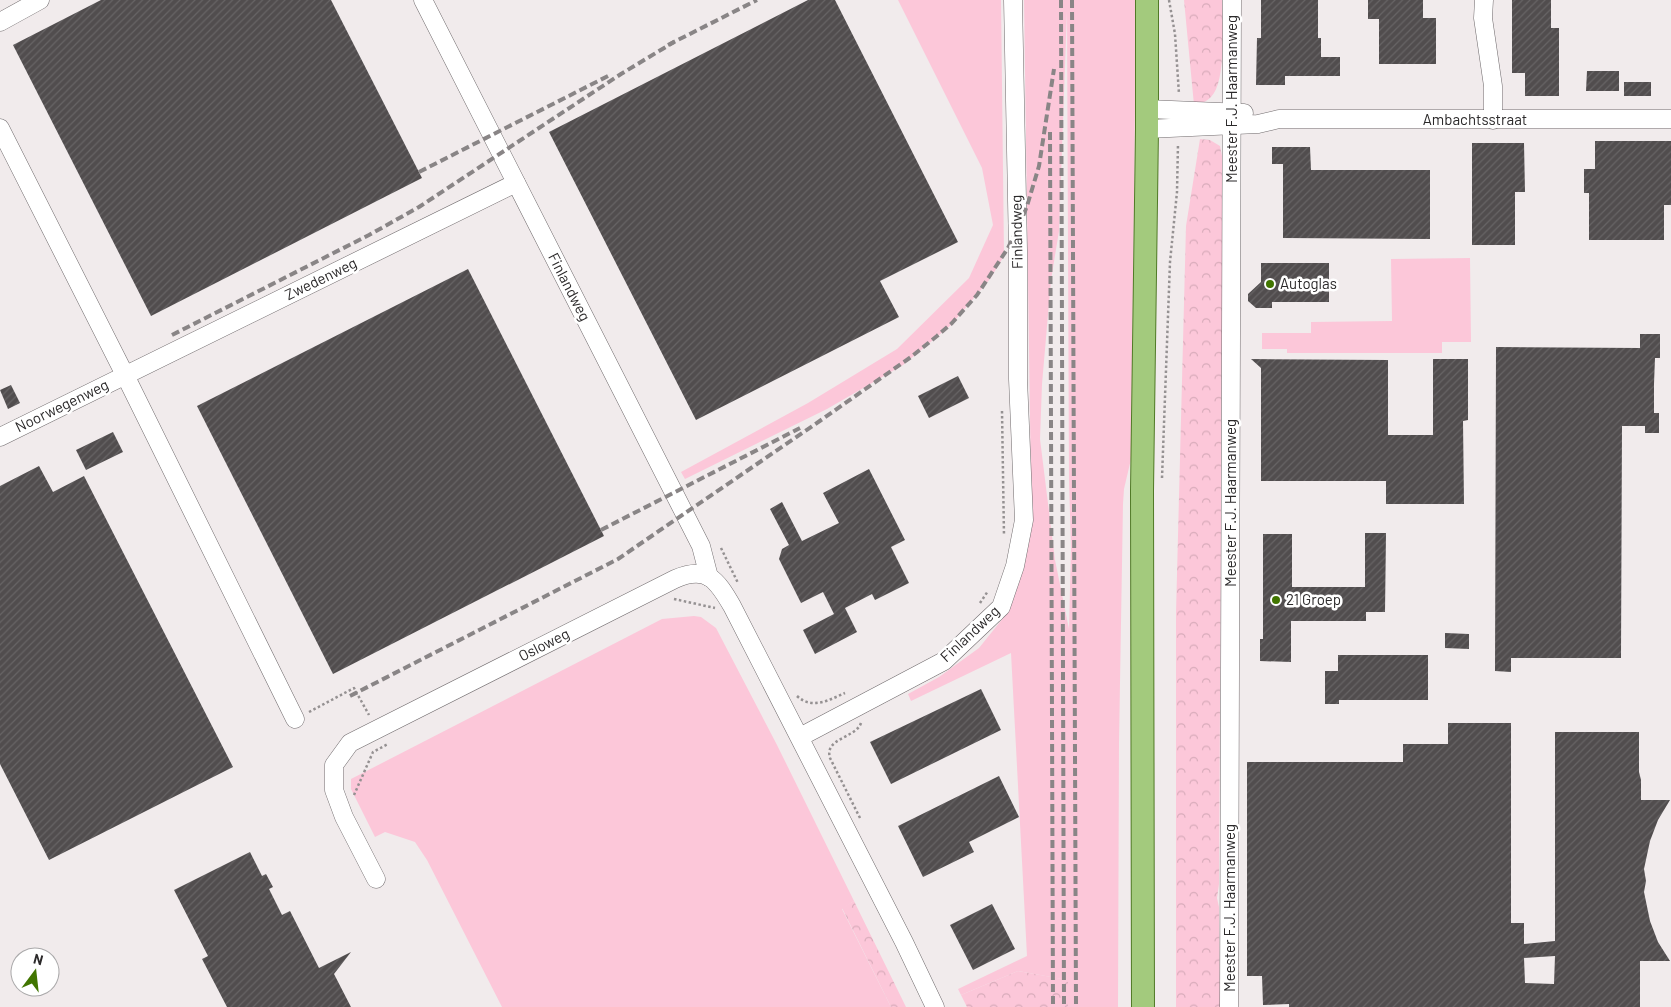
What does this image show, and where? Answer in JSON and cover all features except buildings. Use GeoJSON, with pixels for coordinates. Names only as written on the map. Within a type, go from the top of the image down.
{"type":"FeatureCollection","features":[{"type":"Feature","properties":{"kind":"main road"},"geometry":{"type":"LineString","coordinates":[[1143,1007],[1142,491],[1148,3]]}},
{"type":"Feature","properties":{"kind":"street"},"geometry":{"type":"LineString","coordinates":[[0,22],[40,0]]}},
{"type":"Feature","properties":{"kind":"street","name":"Finlandweg"},"geometry":{"type":"LineString","coordinates":[[423,0],[701,546],[709,577]]}},
{"type":"Feature","properties":{"kind":"street","name":"Finlandweg"},"geometry":{"type":"LineString","coordinates":[[800,737],[944,661],[1001,607],[1015,566],[1024,520],[1018,379],[1018,250],[1013,0]]}},
{"type":"Feature","properties":{"kind":"street","name":"Meester F.J. Haarmanweg"},"geometry":{"type":"LineString","coordinates":[[1230,1007],[1232,0]]}},
{"type":"Feature","properties":{"kind":"street"},"geometry":{"type":"LineString","coordinates":[[1484,0],[1483,18],[1493,86],[1493,120]]}},
{"type":"Feature","properties":{"kind":"street","name":"Ambachtsstraat"},"geometry":{"type":"LineString","coordinates":[[1147,119],[1179,109],[1232,119]]}},
{"type":"Feature","properties":{"kind":"street","name":"Ambachtsstraat"},"geometry":{"type":"LineString","coordinates":[[1147,119],[1178,128],[1256,114],[1279,119],[1671,119]]}},
{"type":"Feature","properties":{"kind":"street"},"geometry":{"type":"LineString","coordinates":[[0,128],[125,374],[295,719]]}},
{"type":"Feature","properties":{"kind":"street","name":"Zwedenweg"},"geometry":{"type":"LineString","coordinates":[[125,374],[516,183]]}},
{"type":"Feature","properties":{"kind":"street","name":"Noorwegenweg"},"geometry":{"type":"LineString","coordinates":[[0,437],[125,374]]}},
{"type":"Feature","properties":{"kind":"street","name":"Osloweg"},"geometry":{"type":"LineString","coordinates":[[376,879],[344,817],[334,790],[334,765],[350,744],[675,579],[686,574],[698,574],[709,577]]}},
{"type":"Feature","properties":{"kind":"street"},"geometry":{"type":"LineString","coordinates":[[709,577],[719,584],[732,606],[904,942],[935,1007]]}},
{"type":"Feature","properties":{"kind":"path"},"geometry":{"type":"LineString","coordinates":[[1170,0],[1179,78],[1179,109]]}},
{"type":"Feature","properties":{"kind":"path"},"geometry":{"type":"LineString","coordinates":[[1162,481],[1170,262],[1176,192],[1178,128]]}},
{"type":"Feature","properties":{"kind":"path"},"geometry":{"type":"LineString","coordinates":[[1002,409],[1004,539]]}},
{"type":"Feature","properties":{"kind":"path"},"geometry":{"type":"LineString","coordinates":[[666,603],[675,598],[723,610],[746,598],[721,548]]}},
{"type":"Feature","properties":{"kind":"path"},"geometry":{"type":"LineString","coordinates":[[976,609],[990,588]]}},
{"type":"Feature","properties":{"kind":"path"},"geometry":{"type":"LineString","coordinates":[[295,719],[354,688],[383,742],[388,743],[373,752],[344,817]]}},
{"type":"Feature","properties":{"kind":"path"},"geometry":{"type":"LineString","coordinates":[[793,692],[806,702],[815,704],[846,693],[860,722],[860,727],[831,746],[829,752],[861,820]]}},
{"type":"Feature","properties":{"kind":"green space"},"geometry":{"type":"Polygon","coordinates":[[[898,0],[1001,0],[1004,256],[990,279],[951,325],[903,365],[827,409],[685,479],[681,472],[808,403],[897,349],[969,278],[993,225],[982,168],[898,0]]]}},
{"type":"Feature","properties":{"kind":"green space"},"geometry":{"type":"Polygon","coordinates":[[[1024,0],[1135,0],[1131,459],[1124,489],[1123,504],[1119,743],[1118,1007],[1068,1007],[1067,980],[1018,971],[961,995],[958,989],[1027,956],[1011,653],[911,701],[908,694],[939,677],[979,648],[1004,617],[1018,585],[1028,544],[1031,487],[1024,0]],[[1067,11],[1059,231],[1051,280],[1042,384],[1040,439],[1055,560],[1069,629],[1071,548],[1069,481],[1067,11]]]}},
{"type":"Feature","properties":{"kind":"green space"},"geometry":{"type":"Polygon","coordinates":[[[1184,0],[1222,0],[1223,51],[1219,78],[1216,89],[1211,97],[1194,105],[1184,0]]]}},
{"type":"Feature","properties":{"kind":"green space"},"geometry":{"type":"Polygon","coordinates":[[[1200,139],[1210,140],[1220,146],[1223,161],[1219,884],[1217,898],[1219,907],[1220,1007],[1176,1007],[1176,613],[1186,226],[1200,139]]]}},
{"type":"Feature","properties":{"kind":"green space"},"geometry":{"type":"Polygon","coordinates":[[[1470,258],[1471,342],[1442,342],[1442,353],[1287,353],[1287,349],[1262,349],[1262,333],[1311,333],[1311,322],[1392,321],[1391,259],[1470,258]]]}},
{"type":"Feature","properties":{"kind":"green space"},"geometry":{"type":"Polygon","coordinates":[[[701,617],[716,628],[777,745],[854,901],[842,909],[891,1007],[502,1007],[427,860],[415,842],[385,832],[375,837],[351,789],[351,779],[662,619],[701,617]]]}},
{"type":"Feature","properties":{"kind":"green space"},"geometry":{"type":"Polygon","coordinates":[[[854,901],[906,1007],[891,1007],[842,908],[854,901]]]}},
{"type":"Feature","properties":{"kind":"green space"},"geometry":{"type":"Polygon","coordinates":[[[1018,971],[1068,980],[1068,1007],[967,1007],[961,995],[1018,971]]]}},
{"type":"Feature","properties":{"kind":"railway"},"geometry":{"type":"LineString","coordinates":[[668,45],[757,0]]}},
{"type":"Feature","properties":{"kind":"railway"},"geometry":{"type":"LineString","coordinates":[[1061,0],[1064,1007]]}},
{"type":"Feature","properties":{"kind":"railway"},"geometry":{"type":"LineString","coordinates":[[1072,0],[1076,1007]]}},
{"type":"Feature","properties":{"kind":"railway"},"geometry":{"type":"LineString","coordinates":[[172,335],[369,235],[419,207],[621,74],[674,42]]}},
{"type":"Feature","properties":{"kind":"railway"},"geometry":{"type":"LineString","coordinates":[[350,696],[618,559],[911,357],[952,323],[977,295],[1008,248],[1019,226],[1039,166],[1054,69]]}},
{"type":"Feature","properties":{"kind":"railway"},"geometry":{"type":"LineString","coordinates":[[419,172],[608,76]]}},
{"type":"Feature","properties":{"kind":"railway"},"geometry":{"type":"LineString","coordinates":[[1050,132],[1053,1007]]}},
{"type":"Feature","properties":{"kind":"railway"},"geometry":{"type":"LineString","coordinates":[[601,530],[800,428]]}},
{"type":"Feature","properties":{"kind":"place","name":"Autoglas"},"geometry":{"type":"Point","coordinates":[1270,284]}},
{"type":"Feature","properties":{"kind":"place","name":"21 Groep"},"geometry":{"type":"Point","coordinates":[1276,600]}}]}
